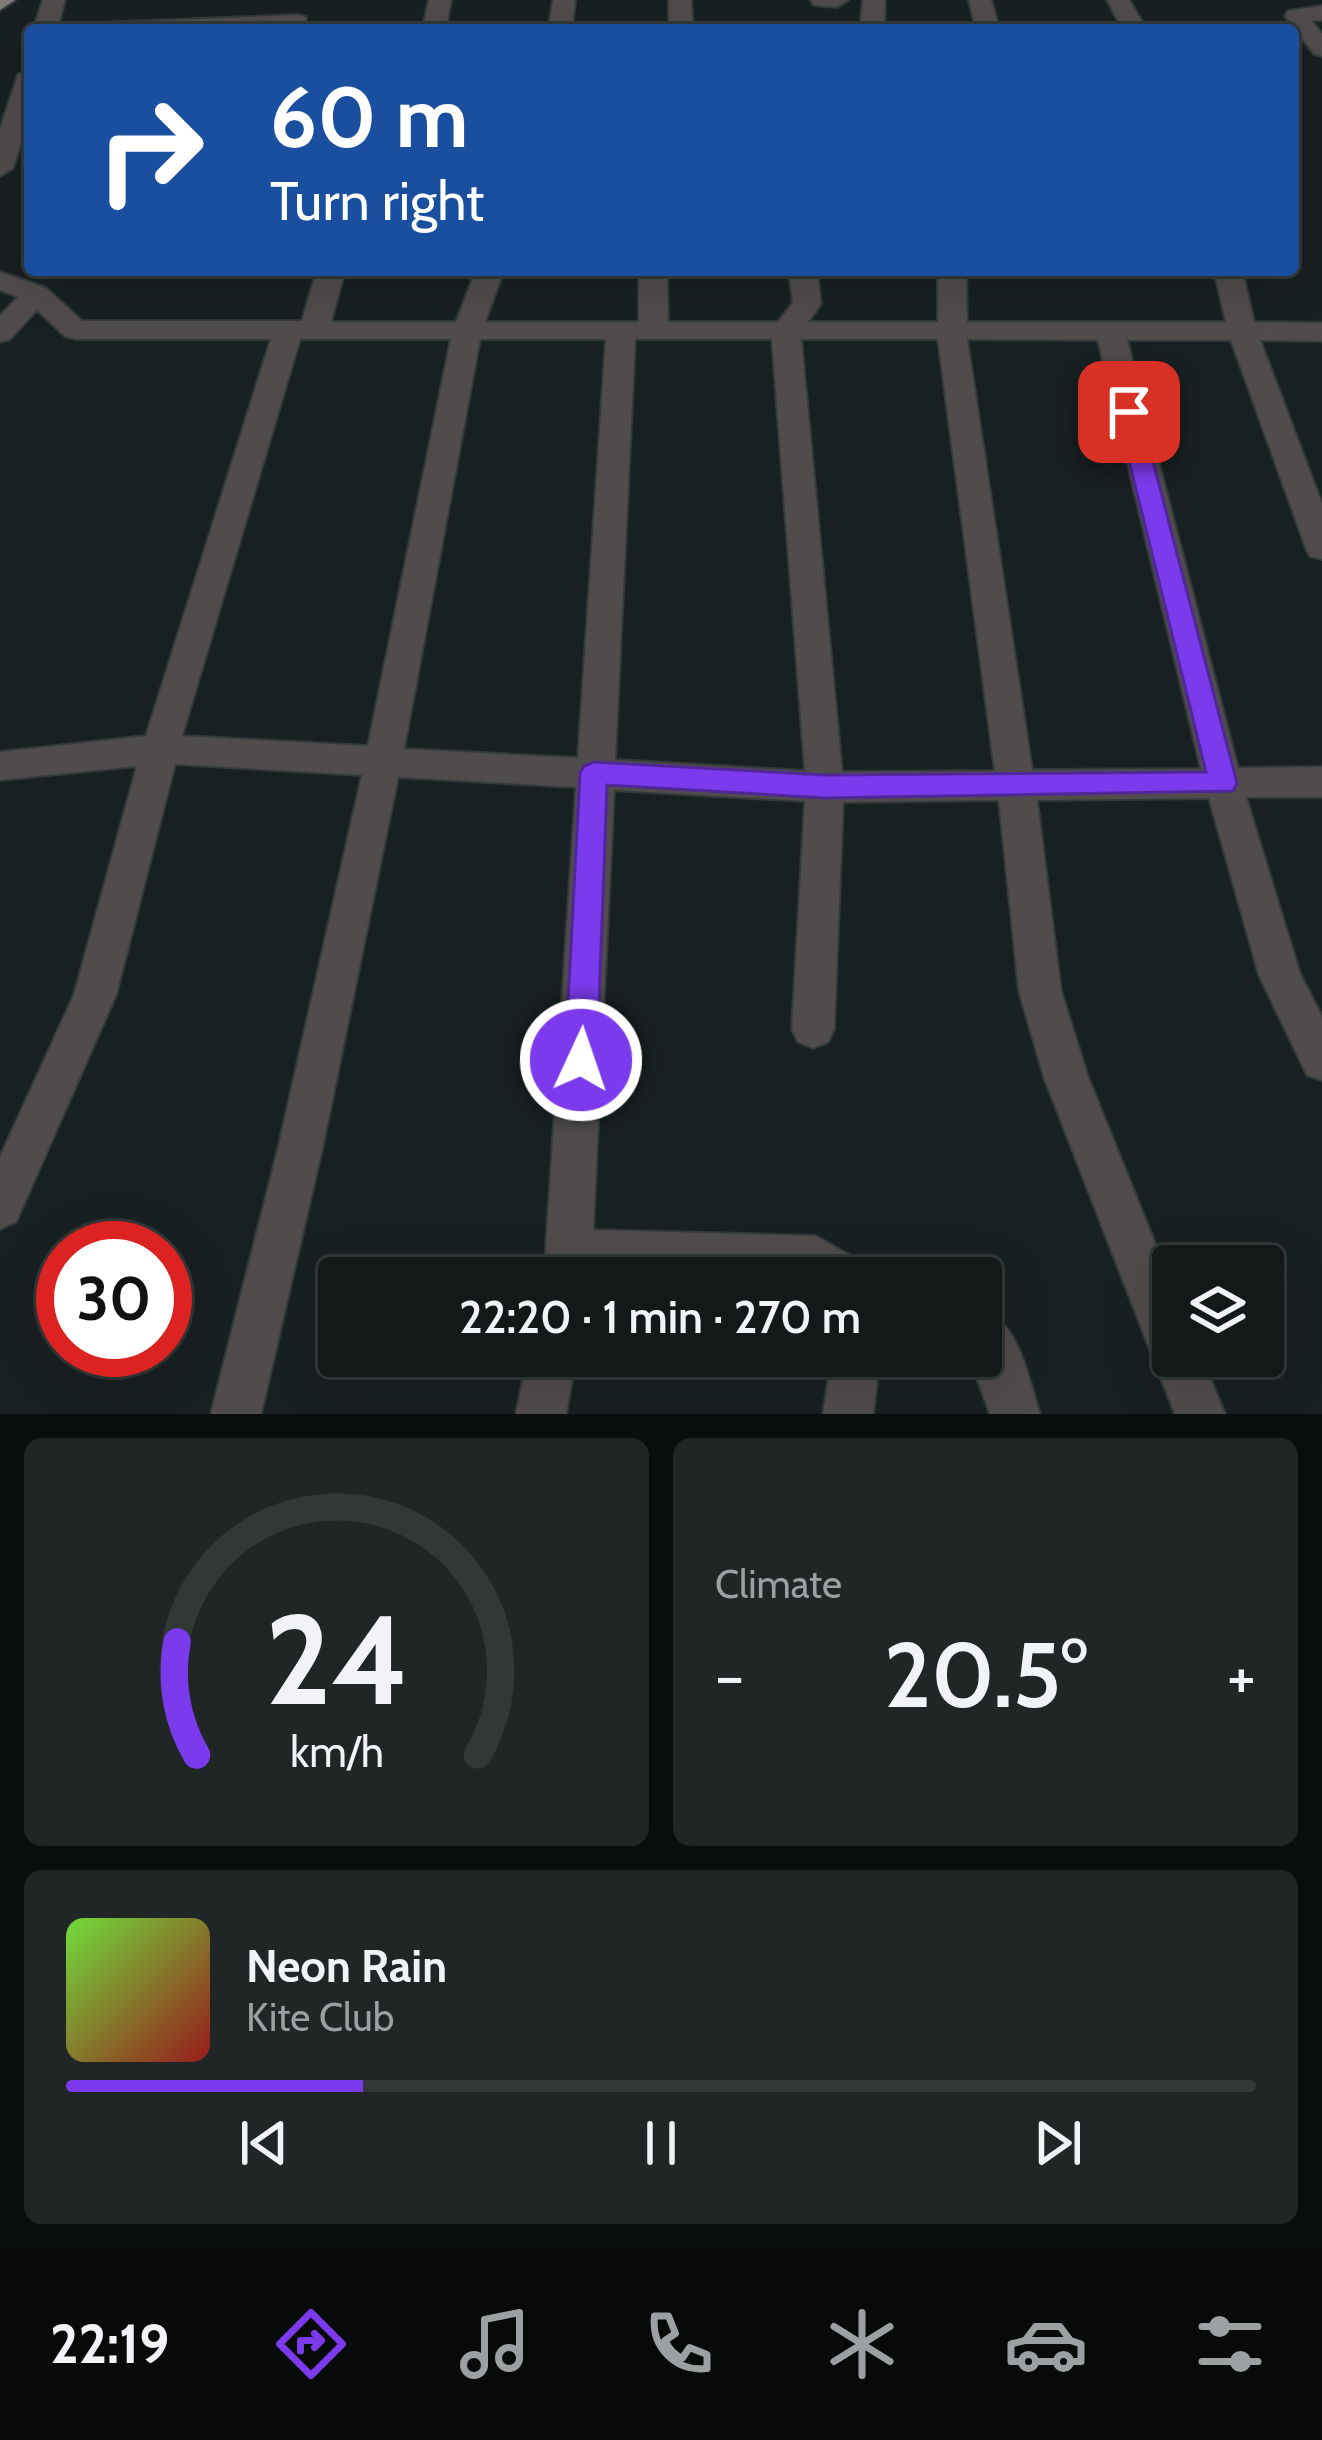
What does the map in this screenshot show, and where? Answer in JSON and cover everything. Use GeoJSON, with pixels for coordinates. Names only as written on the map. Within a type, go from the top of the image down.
{"type":"FeatureCollection","features":[{"type":"Feature","properties":{"kind":"street"},"geometry":{"type":"LineString","coordinates":[[822,0],[837,0]]}},
{"type":"Feature","properties":{"kind":"street"},"geometry":{"type":"LineString","coordinates":[[1322,13],[1296,16],[1322,49]]}},
{"type":"Feature","properties":{"kind":"street"},"geometry":{"type":"LineString","coordinates":[[213,24],[301,17]]}},
{"type":"Feature","properties":{"kind":"street"},"geometry":{"type":"LineString","coordinates":[[0,167],[24,93]]}},
{"type":"Feature","properties":{"kind":"street"},"geometry":{"type":"LineString","coordinates":[[0,1207],[95,995],[160,749],[301,331],[329,276]]}},
{"type":"Feature","properties":{"kind":"street"},"geometry":{"type":"LineString","coordinates":[[236,1414],[385,762],[467,331],[488,276]]}},
{"type":"Feature","properties":{"kind":"street"},"geometry":{"type":"LineString","coordinates":[[570,1257],[594,773],[638,332],[652,276]]}},
{"type":"Feature","properties":{"kind":"street"},"geometry":{"type":"LineString","coordinates":[[804,276],[807,304],[786,332],[825,787],[813,1029]]}},
{"type":"Feature","properties":{"kind":"street"},"geometry":{"type":"LineString","coordinates":[[952,276],[953,356],[1016,785],[1040,991],[1066,1077],[1152,1294]]}},
{"type":"Feature","properties":{"kind":"street"},"geometry":{"type":"LineString","coordinates":[[1229,276],[1242,331],[1322,548]]}},
{"type":"Feature","properties":{"kind":"street"},"geometry":{"type":"LineString","coordinates":[[0,280],[36,294],[75,330],[1322,332]]}},
{"type":"Feature","properties":{"kind":"street"},"geometry":{"type":"LineString","coordinates":[[0,333],[36,294]]}},
{"type":"Feature","properties":{"kind":"street"},"geometry":{"type":"LineString","coordinates":[[1110,331],[1166,573],[1223,783],[1280,975],[1322,1061]]}},
{"type":"Feature","properties":{"kind":"street"},"geometry":{"type":"LineString","coordinates":[[0,766],[160,749],[825,787],[1322,782]]}},
{"type":"Feature","properties":{"kind":"street"},"geometry":{"type":"LineString","coordinates":[[1002,1372],[1016,1414]]}},
{"type":"Feature","properties":{"kind":"street"},"geometry":{"type":"LineString","coordinates":[[541,1414],[548,1377]]}},
{"type":"Feature","properties":{"kind":"street"},"geometry":{"type":"LineString","coordinates":[[848,1414],[853,1377]]}},
{"type":"Feature","properties":{"kind":"street"},"geometry":{"type":"LineString","coordinates":[[1185,1377],[1200,1414]]}},
{"type":"Feature","properties":{"kind":"route"},"geometry":{"type":"LineString","coordinates":[[581,1060],[594,773],[825,787],[1223,783],[1166,573],[1129,412]]}}]}
